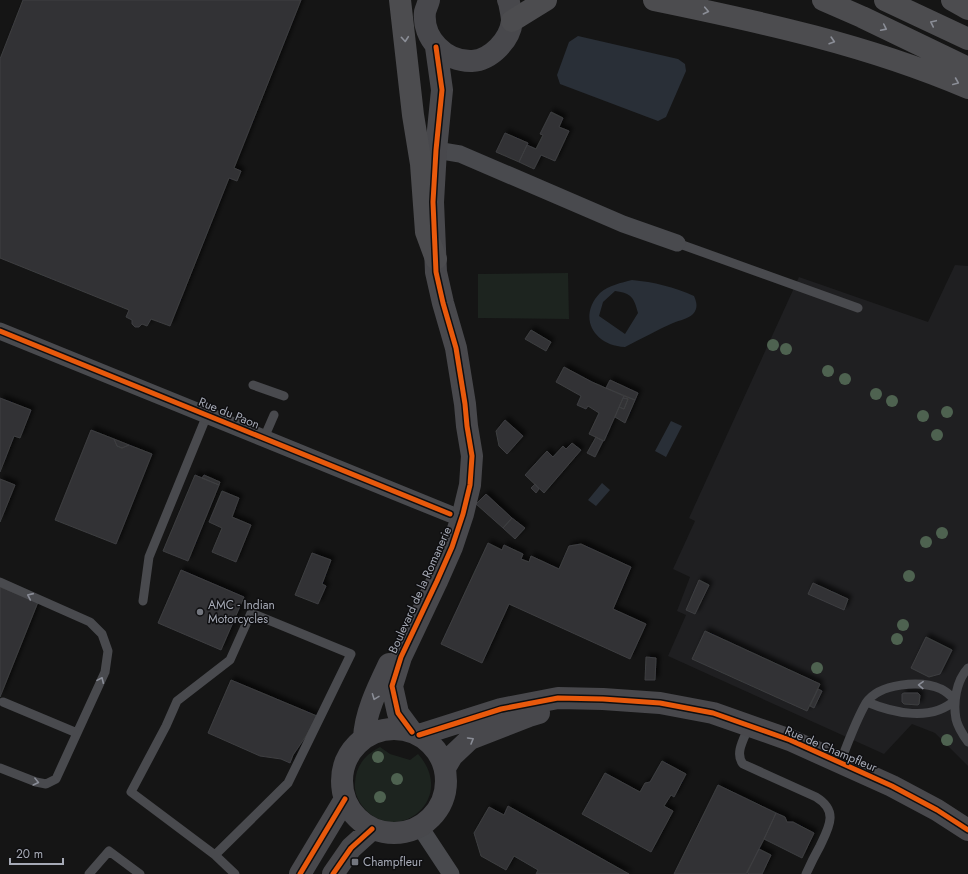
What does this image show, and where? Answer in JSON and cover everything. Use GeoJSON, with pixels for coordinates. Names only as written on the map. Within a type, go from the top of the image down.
{"type":"FeatureCollection","features":[{"type":"Feature","properties":{"kind":"highway"},"geometry":{"type":"LineString","coordinates":[[400,0],[413,115],[421,164],[426,232],[436,259]]}},
{"type":"Feature","properties":{"kind":"highway"},"geometry":{"type":"LineString","coordinates":[[510,10],[546,0]]}},
{"type":"Feature","properties":{"kind":"highway"},"geometry":{"type":"LineString","coordinates":[[654,0],[810,34],[940,76],[968,88]]}},
{"type":"Feature","properties":{"kind":"highway"},"geometry":{"type":"LineString","coordinates":[[823,0],[968,68]]}},
{"type":"Feature","properties":{"kind":"highway"},"geometry":{"type":"LineString","coordinates":[[885,0],[968,39]]}},
{"type":"Feature","properties":{"kind":"highway"},"geometry":{"type":"LineString","coordinates":[[952,0],[968,9]]}},
{"type":"Feature","properties":{"kind":"street"},"geometry":{"type":"LineString","coordinates":[[429,0],[425,12],[427,30],[436,47],[442,90],[433,202],[436,272],[456,348],[467,426]]}},
{"type":"Feature","properties":{"kind":"street"},"geometry":{"type":"LineString","coordinates":[[442,90],[461,68],[472,61],[491,54],[506,40],[510,10]]}},
{"type":"Feature","properties":{"kind":"street"},"geometry":{"type":"LineString","coordinates":[[436,47],[452,58],[472,61]]}},
{"type":"Feature","properties":{"kind":"street"},"geometry":{"type":"LineString","coordinates":[[436,150],[460,154],[623,224],[677,243]]}},
{"type":"Feature","properties":{"kind":"street","name":"Rue du Paon"},"geometry":{"type":"LineString","coordinates":[[0,331],[450,514]]}},
{"type":"Feature","properties":{"kind":"street","name":"Boulevard de la Romanerie"},"geometry":{"type":"LineString","coordinates":[[364,738],[365,728],[379,685],[408,623],[450,514],[467,426]]}},
{"type":"Feature","properties":{"kind":"street","name":"Boulevard de la Romanerie"},"geometry":{"type":"LineString","coordinates":[[416,734],[398,713],[392,686],[401,658],[452,547],[463,514],[470,485],[472,456],[467,426]]}},
{"type":"Feature","properties":{"kind":"street","name":"Rue de Champfleur"},"geometry":{"type":"LineString","coordinates":[[416,734],[501,709],[558,698],[603,699],[660,703],[713,713],[790,740],[892,786],[937,810],[968,830]]}},
{"type":"Feature","properties":{"kind":"street","name":"Rue de Champfleur"},"geometry":{"type":"LineString","coordinates":[[445,768],[452,756],[470,739],[529,716],[603,699]]}},
{"type":"Feature","properties":{"kind":"street"},"geometry":{"type":"LineString","coordinates":[[396,729],[416,734],[430,744],[439,755],[445,768],[446,786],[442,802],[433,816],[420,827],[405,833],[388,833],[372,829],[356,816],[345,799],[342,782],[345,766],[352,750],[364,738],[380,731],[396,729]]}},
{"type":"Feature","properties":{"kind":"street"},"geometry":{"type":"LineString","coordinates":[[300,874],[345,799]]}},
{"type":"Feature","properties":{"kind":"street"},"geometry":{"type":"LineString","coordinates":[[420,827],[451,874]]}},
{"type":"Feature","properties":{"kind":"street"},"geometry":{"type":"LineString","coordinates":[[333,874],[351,848],[372,829]]}},
{"type":"Feature","properties":{"kind":"lane"},"geometry":{"type":"LineString","coordinates":[[677,243],[858,308]]}},
{"type":"Feature","properties":{"kind":"lane"},"geometry":{"type":"LineString","coordinates":[[253,385],[284,396]]}},
{"type":"Feature","properties":{"kind":"lane"},"geometry":{"type":"LineString","coordinates":[[143,601],[149,557],[207,415]]}},
{"type":"Feature","properties":{"kind":"lane"},"geometry":{"type":"LineString","coordinates":[[264,438],[274,415]]}},
{"type":"Feature","properties":{"kind":"lane"},"geometry":{"type":"LineString","coordinates":[[0,582],[90,622],[102,634],[108,651],[105,672],[56,779],[46,784],[36,782],[0,768]]}},
{"type":"Feature","properties":{"kind":"lane"},"geometry":{"type":"LineString","coordinates":[[216,855],[288,783],[351,654],[251,612],[230,660],[176,701],[166,726],[130,792],[216,855],[235,874]]}},
{"type":"Feature","properties":{"kind":"lane"},"geometry":{"type":"LineString","coordinates":[[968,668],[960,679],[955,700],[956,721],[961,733],[968,742]]}},
{"type":"Feature","properties":{"kind":"lane"},"geometry":{"type":"LineString","coordinates":[[840,763],[848,741],[867,702],[881,691],[906,684],[928,685],[942,689],[955,700]]}},
{"type":"Feature","properties":{"kind":"lane"},"geometry":{"type":"LineString","coordinates":[[867,702],[880,708],[905,713],[928,713],[948,707],[955,700]]}},
{"type":"Feature","properties":{"kind":"lane"},"geometry":{"type":"LineString","coordinates":[[3,702],[77,733]]}},
{"type":"Feature","properties":{"kind":"lane"},"geometry":{"type":"LineString","coordinates":[[749,726],[739,753],[739,758],[742,764],[816,797],[829,809],[829,827],[806,874]]}},
{"type":"Feature","properties":{"kind":"lane"},"geometry":{"type":"LineString","coordinates":[[89,874],[109,851],[140,874]]}},
{"type":"Feature","properties":{"kind":"shaded area"},"geometry":{"type":"Polygon","coordinates":[[[578,36],[678,59],[685,64],[686,71],[666,117],[658,121],[560,84],[557,75],[569,42],[578,36]]]}},
{"type":"Feature","properties":{"kind":"shaded area"},"geometry":{"type":"Polygon","coordinates":[[[955,265],[968,266],[968,766],[935,733],[912,724],[884,754],[668,656],[686,615],[677,611],[690,577],[673,569],[695,521],[689,518],[799,277],[928,322],[955,265]]]}},
{"type":"Feature","properties":{"kind":"shaded area"},"geometry":{"type":"Polygon","coordinates":[[[568,273],[569,319],[478,318],[478,274],[568,273]]]}},
{"type":"Feature","properties":{"kind":"shaded area"},"geometry":{"type":"Polygon","coordinates":[[[632,280],[656,284],[694,296],[696,310],[689,317],[673,323],[625,347],[605,342],[597,336],[592,329],[590,311],[593,302],[600,293],[607,288],[632,280]],[[615,291],[603,302],[599,316],[625,334],[638,313],[631,297],[615,291]]]}},
{"type":"Feature","properties":{"kind":"shaded area"},"geometry":{"type":"Polygon","coordinates":[[[671,421],[682,426],[666,457],[655,451],[671,421]]]}},
{"type":"Feature","properties":{"kind":"shaded area"},"geometry":{"type":"Polygon","coordinates":[[[602,483],[610,490],[596,506],[588,500],[602,483]]]}},
{"type":"Feature","properties":{"kind":"shaded area"},"geometry":{"type":"Polygon","coordinates":[[[380,747],[390,754],[410,760],[418,754],[429,771],[431,787],[427,801],[418,812],[406,819],[392,822],[377,818],[364,808],[357,796],[355,783],[359,766],[370,753],[380,747]]]}},
{"type":"Feature","properties":{"kind":"building"},"geometry":{"type":"Polygon","coordinates":[[[23,0],[301,0],[234,168],[241,171],[237,181],[229,178],[170,326],[151,319],[147,326],[142,324],[139,327],[135,327],[132,324],[132,320],[126,317],[129,310],[0,258],[0,59],[23,0]]]}},
{"type":"Feature","properties":{"kind":"building"},"geometry":{"type":"Polygon","coordinates":[[[551,112],[563,118],[559,127],[569,131],[555,161],[541,155],[534,169],[519,162],[527,145],[536,149],[543,135],[540,134],[551,112]]]}},
{"type":"Feature","properties":{"kind":"building"},"geometry":{"type":"Polygon","coordinates":[[[505,133],[528,143],[519,162],[496,152],[505,133]]]}},
{"type":"Feature","properties":{"kind":"building"},"geometry":{"type":"Polygon","coordinates":[[[531,330],[551,342],[546,351],[525,339],[531,330]]]}},
{"type":"Feature","properties":{"kind":"building"},"geometry":{"type":"Polygon","coordinates":[[[564,367],[592,382],[624,396],[604,441],[589,434],[599,413],[588,406],[586,409],[577,405],[581,396],[556,382],[564,367]]]}},
{"type":"Feature","properties":{"kind":"building"},"geometry":{"type":"Polygon","coordinates":[[[610,380],[638,393],[635,400],[606,388],[610,380]]]}},
{"type":"Feature","properties":{"kind":"building"},"geometry":{"type":"Polygon","coordinates":[[[624,396],[635,400],[625,423],[615,417],[619,407],[624,409],[628,399],[623,398],[624,396]]]}},
{"type":"Feature","properties":{"kind":"building"},"geometry":{"type":"Polygon","coordinates":[[[0,398],[31,410],[20,438],[14,436],[0,472],[0,398]]]}},
{"type":"Feature","properties":{"kind":"building"},"geometry":{"type":"Polygon","coordinates":[[[623,398],[628,399],[624,409],[619,407],[623,398]]]}},
{"type":"Feature","properties":{"kind":"building"},"geometry":{"type":"Polygon","coordinates":[[[505,420],[523,436],[507,454],[499,446],[496,431],[505,420]]]}},
{"type":"Feature","properties":{"kind":"building"},"geometry":{"type":"Polygon","coordinates":[[[91,430],[114,439],[117,446],[122,448],[129,445],[152,454],[116,544],[55,520],[91,430]]]}},
{"type":"Feature","properties":{"kind":"building"},"geometry":{"type":"Polygon","coordinates":[[[596,437],[603,441],[595,457],[587,453],[596,437]]]}},
{"type":"Feature","properties":{"kind":"building"},"geometry":{"type":"Polygon","coordinates":[[[114,439],[129,445],[122,448],[117,446],[114,439]]]}},
{"type":"Feature","properties":{"kind":"building"},"geometry":{"type":"Polygon","coordinates":[[[572,443],[581,450],[544,493],[525,475],[547,451],[553,457],[563,446],[566,449],[572,443]]]}},
{"type":"Feature","properties":{"kind":"building"},"geometry":{"type":"Polygon","coordinates":[[[195,475],[219,485],[188,561],[163,551],[195,475]]]}},
{"type":"Feature","properties":{"kind":"building"},"geometry":{"type":"Polygon","coordinates":[[[204,475],[220,482],[219,485],[202,478],[204,475]]]}},
{"type":"Feature","properties":{"kind":"building"},"geometry":{"type":"Polygon","coordinates":[[[0,479],[15,485],[0,522],[0,479]]]}},
{"type":"Feature","properties":{"kind":"building"},"geometry":{"type":"Polygon","coordinates":[[[535,484],[539,489],[536,493],[531,488],[535,484]]]}},
{"type":"Feature","properties":{"kind":"building"},"geometry":{"type":"Polygon","coordinates":[[[222,491],[239,498],[232,517],[251,525],[236,562],[212,552],[222,528],[209,522],[222,491]]]}},
{"type":"Feature","properties":{"kind":"building"},"geometry":{"type":"Polygon","coordinates":[[[486,494],[512,518],[503,528],[476,504],[486,494]]]}},
{"type":"Feature","properties":{"kind":"building"},"geometry":{"type":"Polygon","coordinates":[[[512,518],[525,528],[515,539],[503,528],[512,518]]]}},
{"type":"Feature","properties":{"kind":"building"},"geometry":{"type":"Polygon","coordinates":[[[488,543],[502,550],[504,545],[523,554],[521,559],[529,562],[531,556],[559,569],[569,546],[581,544],[631,567],[613,609],[646,624],[630,659],[509,604],[482,663],[441,644],[488,543]]]}},
{"type":"Feature","properties":{"kind":"building"},"geometry":{"type":"Polygon","coordinates":[[[312,553],[331,560],[322,584],[326,586],[318,604],[295,595],[312,553]]]}},
{"type":"Feature","properties":{"kind":"building","name":"AMC - Indian Motorcycles"},"geometry":{"type":"Polygon","coordinates":[[[181,570],[244,597],[221,650],[158,623],[181,570]]]}},
{"type":"Feature","properties":{"kind":"building"},"geometry":{"type":"Polygon","coordinates":[[[699,580],[709,585],[695,614],[686,610],[699,580]]]}},
{"type":"Feature","properties":{"kind":"building"},"geometry":{"type":"Polygon","coordinates":[[[813,583],[848,599],[844,610],[808,594],[813,583]]]}},
{"type":"Feature","properties":{"kind":"building"},"geometry":{"type":"Polygon","coordinates":[[[0,587],[38,602],[0,697],[0,587]]]}},
{"type":"Feature","properties":{"kind":"building"},"geometry":{"type":"Polygon","coordinates":[[[705,631],[820,684],[807,711],[692,659],[705,631]]]}},
{"type":"Feature","properties":{"kind":"building"},"geometry":{"type":"Polygon","coordinates":[[[926,637],[952,650],[940,674],[929,677],[911,668],[926,637]]]}},
{"type":"Feature","properties":{"kind":"building"},"geometry":{"type":"Polygon","coordinates":[[[646,657],[656,658],[655,680],[645,680],[646,657]]]}},
{"type":"Feature","properties":{"kind":"building"},"geometry":{"type":"Polygon","coordinates":[[[231,680],[317,716],[293,755],[290,763],[281,759],[260,756],[208,733],[231,680]]]}},
{"type":"Feature","properties":{"kind":"building"},"geometry":{"type":"Polygon","coordinates":[[[818,689],[822,691],[814,708],[810,706],[818,689]]]}},
{"type":"Feature","properties":{"kind":"building"},"geometry":{"type":"Polygon","coordinates":[[[918,693],[920,695],[919,704],[904,704],[902,702],[902,694],[918,693]]]}},
{"type":"Feature","properties":{"kind":"building"},"geometry":{"type":"Polygon","coordinates":[[[662,761],[686,774],[674,797],[671,795],[664,806],[673,811],[651,852],[582,814],[605,773],[640,792],[645,783],[650,782],[662,761]]]}},
{"type":"Feature","properties":{"kind":"building"},"geometry":{"type":"Polygon","coordinates":[[[718,785],[776,813],[764,839],[746,874],[674,874],[718,785]]]}},
{"type":"Feature","properties":{"kind":"building"},"geometry":{"type":"Polygon","coordinates":[[[508,806],[629,874],[536,874],[538,870],[514,856],[506,870],[481,856],[474,833],[489,807],[504,815],[508,806]]]}},
{"type":"Feature","properties":{"kind":"building"},"geometry":{"type":"Polygon","coordinates":[[[776,813],[785,817],[787,822],[793,822],[814,833],[802,858],[764,839],[776,813]]]}},
{"type":"Feature","properties":{"kind":"building"},"geometry":{"type":"Polygon","coordinates":[[[759,849],[771,855],[762,874],[747,873],[759,849]]]}},
{"type":"Feature","properties":{"kind":"cycle path"},"geometry":{"type":"LineString","coordinates":[[412,732],[398,713],[392,686],[401,657],[452,547],[463,514],[470,485],[472,456],[456,348],[436,272],[433,202],[442,90],[436,47]]}},
{"type":"Feature","properties":{"kind":"cycle path"},"geometry":{"type":"LineString","coordinates":[[0,331],[450,514]]}},
{"type":"Feature","properties":{"kind":"cycle path"},"geometry":{"type":"LineString","coordinates":[[419,735],[501,709],[558,698],[603,699],[660,703],[713,713],[790,740],[892,786],[937,810],[968,830]]}},
{"type":"Feature","properties":{"kind":"cycle path"},"geometry":{"type":"LineString","coordinates":[[300,874],[345,799]]}},
{"type":"Feature","properties":{"kind":"cycle path"},"geometry":{"type":"LineString","coordinates":[[333,874],[351,848],[372,829]]}},
{"type":"Feature","properties":{"kind":"place","name":"AMC - Indian Motorcycles"},"geometry":{"type":"Point","coordinates":[200,612]}},
{"type":"Feature","properties":{"kind":"place","name":"Champfleur"},"geometry":{"type":"Point","coordinates":[355,862]}}]}
